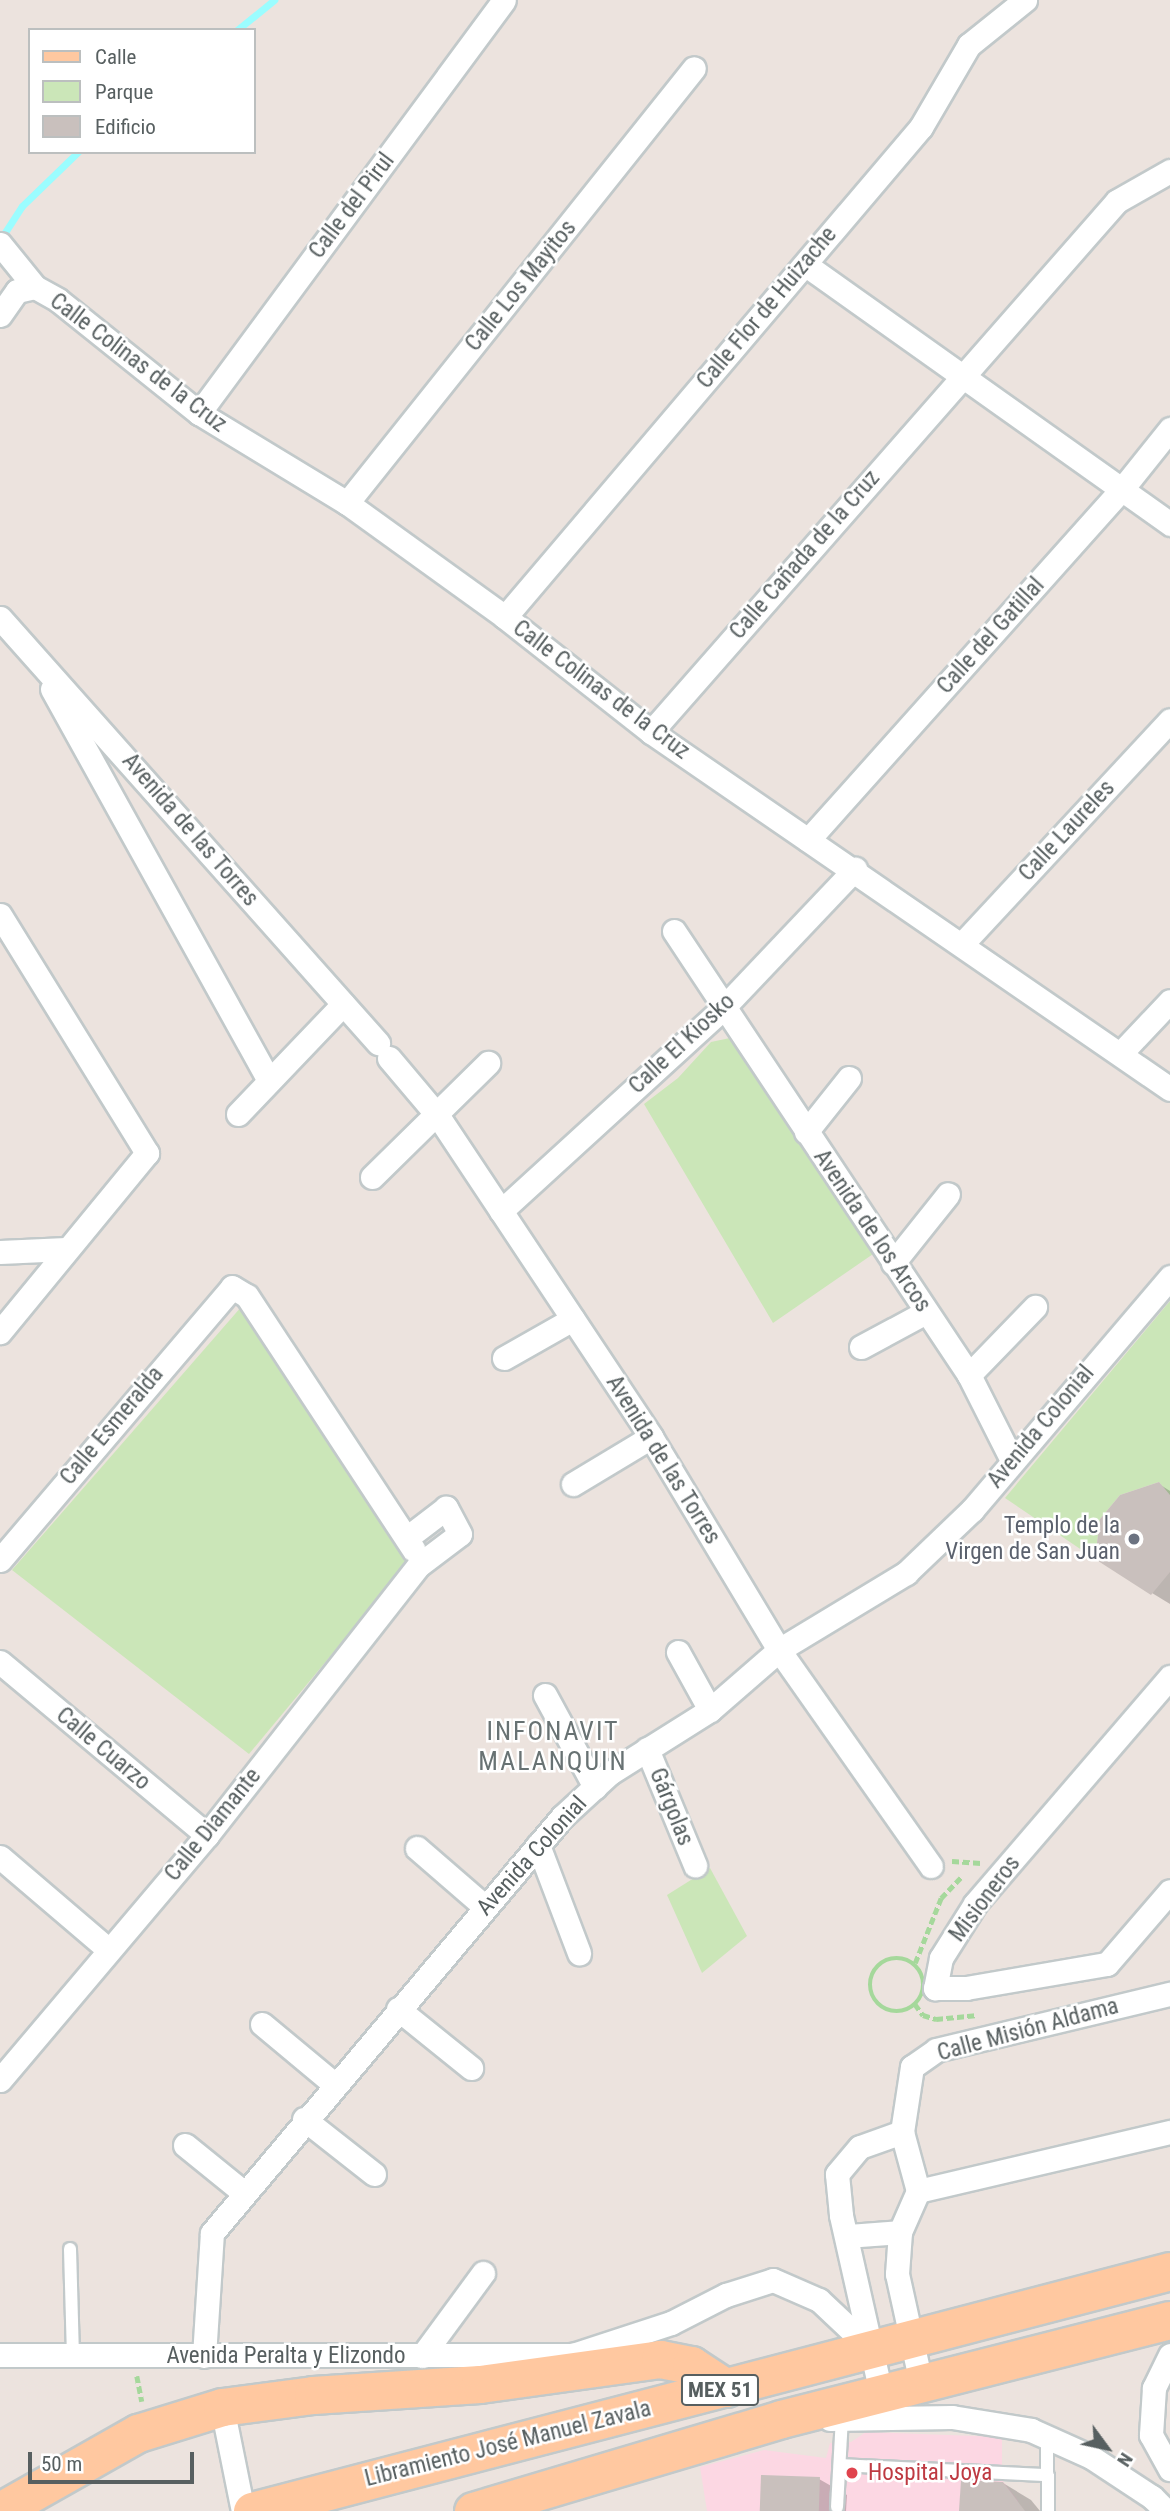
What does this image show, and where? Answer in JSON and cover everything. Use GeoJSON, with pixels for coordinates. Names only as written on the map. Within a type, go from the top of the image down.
{"type":"FeatureCollection","features":[{"type":"Feature","properties":{"kind":"main road","name":"Libramiento José Manuel Zavala"},"geometry":{"type":"LineString","coordinates":[[254,2509],[1170,2271]]}},
{"type":"Feature","properties":{"kind":"main road","name":"Libramiento José Manuel Zavala"},"geometry":{"type":"LineString","coordinates":[[473,2511],[746,2436],[781,2419],[1170,2320]]}},
{"type":"Feature","properties":{"kind":"main road"},"geometry":{"type":"LineString","coordinates":[[0,2511],[138,2433],[222,2407],[313,2395],[480,2384],[570,2363],[675,2360],[726,2388]]}},
{"type":"Feature","properties":{"kind":"street","name":"Calle del Pirul"},"geometry":{"type":"LineString","coordinates":[[199,413],[504,0]]}},
{"type":"Feature","properties":{"kind":"street","name":"Calle Flor de Huizache"},"geometry":{"type":"LineString","coordinates":[[505,617],[921,127],[969,45],[1025,0]]}},
{"type":"Feature","properties":{"kind":"street","name":"Calle Los Mayitos"},"geometry":{"type":"LineString","coordinates":[[347,503],[694,68]]}},
{"type":"Feature","properties":{"kind":"street","name":"Calle Cañada de la Cruz"},"geometry":{"type":"LineString","coordinates":[[651,732],[1117,201],[1170,170]]}},
{"type":"Feature","properties":{"kind":"street","name":"Calle Colinas de la Cruz"},"geometry":{"type":"LineString","coordinates":[[0,244],[35,286],[199,413],[347,503],[505,617],[651,732],[963,943],[1170,1089]]}},
{"type":"Feature","properties":{"kind":"street"},"geometry":{"type":"LineString","coordinates":[[806,265],[959,378],[1170,524]]}},
{"type":"Feature","properties":{"kind":"street"},"geometry":{"type":"LineString","coordinates":[[0,315],[17,291],[35,286]]}},
{"type":"Feature","properties":{"kind":"street","name":"Calle del Gatillal"},"geometry":{"type":"LineString","coordinates":[[808,840],[1122,489],[1170,429]]}},
{"type":"Feature","properties":{"kind":"street","name":"Avenida de las Torres"},"geometry":{"type":"LineString","coordinates":[[0,618],[384,1050],[438,1116],[651,1437],[779,1650],[931,1866]]}},
{"type":"Feature","properties":{"kind":"street"},"geometry":{"type":"LineString","coordinates":[[32,651],[270,1081]]}},
{"type":"Feature","properties":{"kind":"street","name":"Calle Laureles"},"geometry":{"type":"LineString","coordinates":[[963,943],[1170,720]]}},
{"type":"Feature","properties":{"kind":"street","name":"Calle El Kiosko"},"geometry":{"type":"LineString","coordinates":[[501,1211],[723,1008],[855,869]]}},
{"type":"Feature","properties":{"kind":"street"},"geometry":{"type":"LineString","coordinates":[[0,915],[148,1153],[0,1332]]}},
{"type":"Feature","properties":{"kind":"street","name":"Avenida de los Arcos"},"geometry":{"type":"LineString","coordinates":[[674,931],[969,1375],[1012,1458]]}},
{"type":"Feature","properties":{"kind":"street"},"geometry":{"type":"LineString","coordinates":[[1121,1053],[1170,1001]]}},
{"type":"Feature","properties":{"kind":"street"},"geometry":{"type":"LineString","coordinates":[[238,1114],[343,1004]]}},
{"type":"Feature","properties":{"kind":"street"},"geometry":{"type":"LineString","coordinates":[[372,1177],[438,1116],[488,1063]]}},
{"type":"Feature","properties":{"kind":"street"},"geometry":{"type":"LineString","coordinates":[[806,1132],[849,1078]]}},
{"type":"Feature","properties":{"kind":"street"},"geometry":{"type":"LineString","coordinates":[[893,1263],[948,1194]]}},
{"type":"Feature","properties":{"kind":"street"},"geometry":{"type":"LineString","coordinates":[[0,1252],[66,1249]]}},
{"type":"Feature","properties":{"kind":"street","name":"Avenida Colonial"},"geometry":{"type":"LineString","coordinates":[[204,2356],[212,2233],[304,2119],[538,1845],[595,1787],[710,1710],[779,1650],[906,1573],[972,1510],[1012,1458],[1170,1277]]}},
{"type":"Feature","properties":{"kind":"street","name":"Calle Esmeralda"},"geometry":{"type":"LineString","coordinates":[[0,1560],[232,1287],[247,1296],[408,1537]]}},
{"type":"Feature","properties":{"kind":"street"},"geometry":{"type":"LineString","coordinates":[[969,1375],[1035,1307]]}},
{"type":"Feature","properties":{"kind":"street"},"geometry":{"type":"LineString","coordinates":[[861,1347],[926,1312]]}},
{"type":"Feature","properties":{"kind":"street"},"geometry":{"type":"LineString","coordinates":[[504,1358],[573,1319]]}},
{"type":"Feature","properties":{"kind":"street"},"geometry":{"type":"LineString","coordinates":[[573,1484],[651,1437]]}},
{"type":"Feature","properties":{"kind":"street","name":"Calle Diamante"},"geometry":{"type":"LineString","coordinates":[[4,2068],[207,1835],[419,1565],[460,1534],[446,1508],[408,1537]]}},
{"type":"Feature","properties":{"kind":"street"},"geometry":{"type":"LineString","coordinates":[[408,1537],[419,1565]]}},
{"type":"Feature","properties":{"kind":"street"},"geometry":{"type":"LineString","coordinates":[[678,1652],[710,1710]]}},
{"type":"Feature","properties":{"kind":"street","name":"Calle Cuarzo"},"geometry":{"type":"LineString","coordinates":[[0,1662],[207,1835]]}},
{"type":"Feature","properties":{"kind":"street","name":"Misioneros"},"geometry":{"type":"LineString","coordinates":[[1170,1677],[975,1904],[941,1958],[935,1988],[966,1988],[1107,1964],[1170,1891]]}},
{"type":"Feature","properties":{"kind":"street"},"geometry":{"type":"LineString","coordinates":[[545,1695],[595,1787]]}},
{"type":"Feature","properties":{"kind":"street","name":"Gárgolas"},"geometry":{"type":"LineString","coordinates":[[648,1749],[695,1864]]}},
{"type":"Feature","properties":{"kind":"street"},"geometry":{"type":"LineString","coordinates":[[538,1845],[579,1953]]}},
{"type":"Feature","properties":{"kind":"street"},"geometry":{"type":"LineString","coordinates":[[417,1848],[485,1907]]}},
{"type":"Feature","properties":{"kind":"street"},"geometry":{"type":"LineString","coordinates":[[0,1857],[109,1950]]}},
{"type":"Feature","properties":{"kind":"street","name":"Calle Misión Aldama"},"geometry":{"type":"LineString","coordinates":[[918,2191],[902,2132],[912,2067],[936,2050],[1170,1994]]}},
{"type":"Feature","properties":{"kind":"street"},"geometry":{"type":"LineString","coordinates":[[398,2009],[471,2068]]}},
{"type":"Feature","properties":{"kind":"street"},"geometry":{"type":"LineString","coordinates":[[262,2024],[334,2084]]}},
{"type":"Feature","properties":{"kind":"street"},"geometry":{"type":"LineString","coordinates":[[304,2119],[374,2174]]}},
{"type":"Feature","properties":{"kind":"street"},"geometry":{"type":"LineString","coordinates":[[881,2393],[847,2236],[837,2174],[860,2147],[902,2132]]}},
{"type":"Feature","properties":{"kind":"street"},"geometry":{"type":"LineString","coordinates":[[921,2383],[897,2274],[900,2232],[918,2191],[1170,2132]]}},
{"type":"Feature","properties":{"kind":"street"},"geometry":{"type":"LineString","coordinates":[[185,2145],[243,2192]]}},
{"type":"Feature","properties":{"kind":"street"},"geometry":{"type":"LineString","coordinates":[[847,2236],[900,2232]]}},
{"type":"Feature","properties":{"kind":"street"},"geometry":{"type":"LineString","coordinates":[[422,2356],[483,2273]]}},
{"type":"Feature","properties":{"kind":"street","name":"Avenida Peralta y Elizondo"},"geometry":{"type":"LineString","coordinates":[[0,2355],[422,2356],[570,2363],[671,2323],[726,2295],[774,2280],[819,2300],[871,2349]]}},
{"type":"Feature","properties":{"kind":"street"},"geometry":{"type":"LineString","coordinates":[[1170,2355],[1154,2388],[1151,2435],[1170,2469]]}},
{"type":"Feature","properties":{"kind":"street"},"geometry":{"type":"LineString","coordinates":[[222,2407],[254,2509]]}},
{"type":"Feature","properties":{"kind":"street"},"geometry":{"type":"LineString","coordinates":[[781,2419],[952,2417],[1031,2430],[1091,2457],[1152,2497],[1166,2511]]}},
{"type":"Feature","properties":{"kind":"lane"},"geometry":{"type":"LineString","coordinates":[[71,2249],[73,2356]]}},
{"type":"Feature","properties":{"kind":"lane"},"geometry":{"type":"LineString","coordinates":[[836,2507],[842,2418]]}},
{"type":"Feature","properties":{"kind":"lane"},"geometry":{"type":"LineString","coordinates":[[1047,2437],[1048,2511]]}},
{"type":"Feature","properties":{"kind":"lane"},"geometry":{"type":"LineString","coordinates":[[840,2465],[1048,2476]]}},
{"type":"Feature","properties":{"kind":"path"},"geometry":{"type":"LineString","coordinates":[[931,1866],[951,1861],[962,1876],[975,1904]]}},
{"type":"Feature","properties":{"kind":"path"},"geometry":{"type":"LineString","coordinates":[[915,1964],[890,1960],[874,1971],[868,1990],[878,2006],[898,2010],[915,2004],[925,1984],[915,1964],[941,1898],[962,1876]]}},
{"type":"Feature","properties":{"kind":"path"},"geometry":{"type":"LineString","coordinates":[[915,2004],[923,2015],[936,2019],[988,2014]]}},
{"type":"Feature","properties":{"kind":"shaded area","name":"Hospital Joya"},"geometry":{"type":"Polygon","coordinates":[[[866,2432],[1002,2437],[1002,2480],[1018,2501],[1017,2511],[707,2511],[700,2467],[764,2450],[826,2458],[830,2443],[851,2442],[866,2432]]]}},
{"type":"Feature","properties":{"kind":"green space"},"geometry":{"type":"Polygon","coordinates":[[[730,1038],[876,1252],[773,1323],[644,1104],[678,1078],[711,1042],[730,1038]]]}},
{"type":"Feature","properties":{"kind":"green space"},"geometry":{"type":"Polygon","coordinates":[[[1170,1301],[1170,1496],[1159,1482],[1120,1495],[1100,1519],[1095,1559],[1005,1498],[1170,1301]]]}},
{"type":"Feature","properties":{"kind":"green space"},"geometry":{"type":"Polygon","coordinates":[[[242,1306],[391,1529],[407,1564],[249,1754],[12,1570],[242,1306]]]}},
{"type":"Feature","properties":{"kind":"green space"},"geometry":{"type":"Polygon","coordinates":[[[710,1868],[747,1936],[702,1973],[667,1895],[710,1868]]]}},
{"type":"Feature","properties":{"kind":"building","name":"Templo de la Virgen de San Juan"},"geometry":{"type":"Polygon","coordinates":[[[1159,1482],[1170,1495],[1170,1572],[1151,1595],[1095,1559],[1100,1519],[1120,1495],[1159,1482]]]}},
{"type":"Feature","properties":{"kind":"building"},"geometry":{"type":"Polygon","coordinates":[[[761,2475],[820,2477],[819,2511],[760,2511],[761,2475]]]}},
{"type":"Feature","properties":{"kind":"building"},"geometry":{"type":"Polygon","coordinates":[[[961,2480],[1003,2482],[1025,2511],[959,2511],[961,2480]]]}},
{"type":"Feature","properties":{"kind":"waterway"},"geometry":{"type":"LineString","coordinates":[[239,28],[274,0]]}},
{"type":"Feature","properties":{"kind":"waterway"},"geometry":{"type":"LineString","coordinates":[[0,240],[22,206],[76,154]]}},
{"type":"Feature","properties":{"kind":"place","name":"Templo de la Virgen de San Juan"},"geometry":{"type":"Point","coordinates":[1134,1539]}},
{"type":"Feature","properties":{"kind":"place","name":"Hospital Joya"},"geometry":{"type":"Point","coordinates":[852,2473]}},
{"type":"Feature","properties":{"kind":"district","name":"INFONAVIT MALANQUIN"},"geometry":{"type":"Point","coordinates":[553,1747]}}]}
